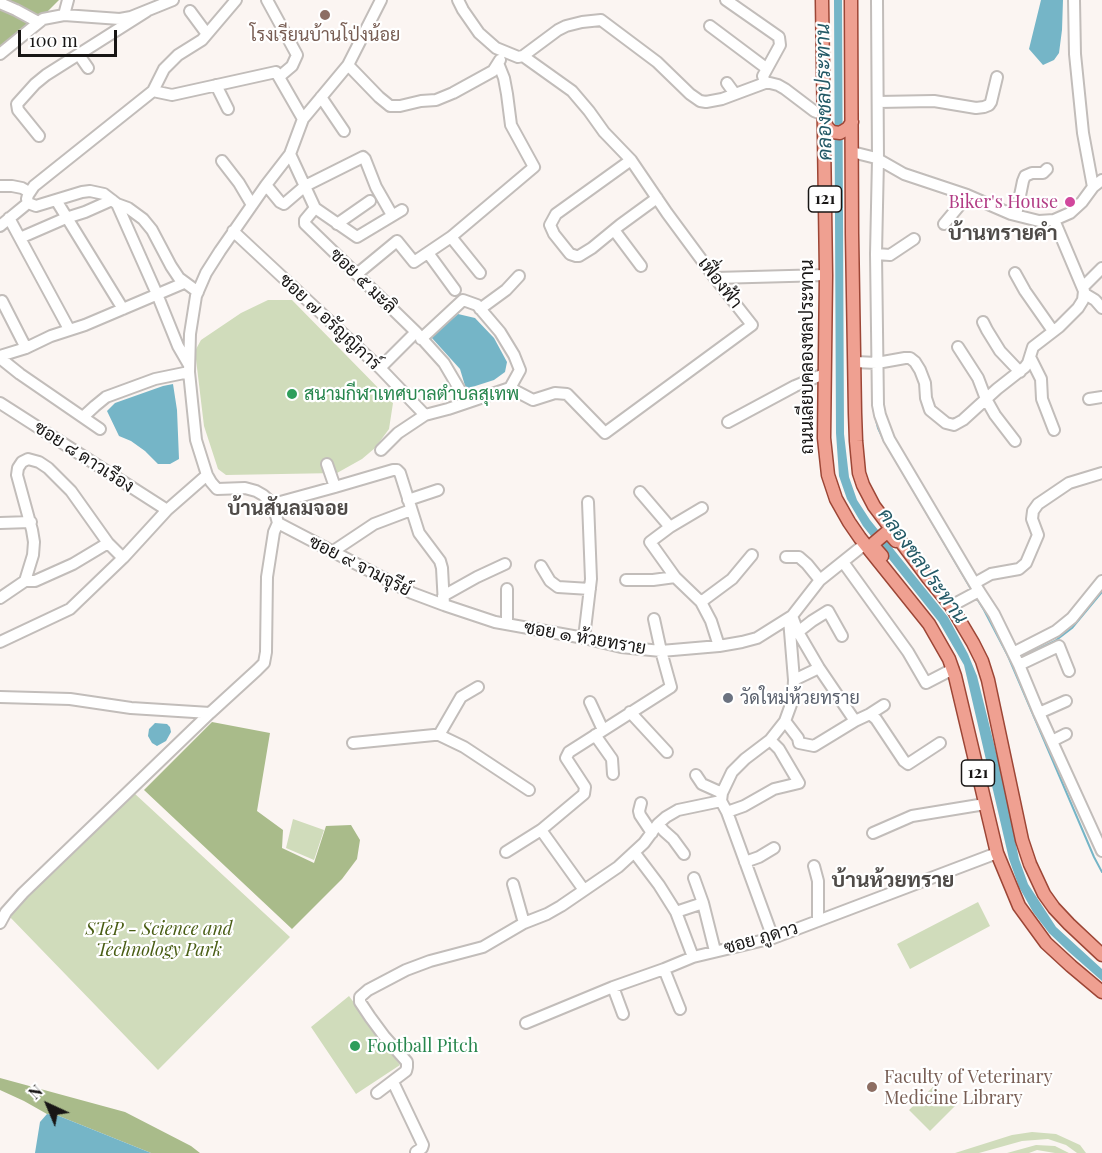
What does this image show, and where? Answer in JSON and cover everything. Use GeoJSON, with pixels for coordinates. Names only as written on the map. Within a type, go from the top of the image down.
{"type":"FeatureCollection","features":[{"type":"Feature","properties":{"kind":"main road","name":"ถนนเลียบคลองชลประทาน"},"geometry":{"type":"LineString","coordinates":[[822,0],[826,131],[824,438],[828,475],[836,499],[849,522],[870,542],[904,593],[929,624],[953,669],[997,853],[1019,906],[1046,943],[1102,992]]}},
{"type":"Feature","properties":{"kind":"main road","name":"121"},"geometry":{"type":"LineString","coordinates":[[851,0],[852,234],[868,362],[856,441],[857,459],[863,485],[874,506],[928,578],[957,604],[988,680],[1022,840],[1036,879],[1054,908],[1102,955]]}},
{"type":"Feature","properties":{"kind":"main road"},"geometry":{"type":"LineString","coordinates":[[826,131],[840,133],[851,138]]}},
{"type":"Feature","properties":{"kind":"main road"},"geometry":{"type":"LineString","coordinates":[[863,485],[864,498],[884,531],[889,533],[928,578]]}},
{"type":"Feature","properties":{"kind":"main road"},"geometry":{"type":"LineString","coordinates":[[870,542],[884,531]]}},
{"type":"Feature","properties":{"kind":"street"},"geometry":{"type":"LineString","coordinates":[[64,15],[68,0]]}},
{"type":"Feature","properties":{"kind":"street"},"geometry":{"type":"LineString","coordinates":[[0,54],[38,22],[48,18],[64,15],[120,19],[131,17],[172,0]]}},
{"type":"Feature","properties":{"kind":"street"},"geometry":{"type":"LineString","coordinates":[[0,226],[29,197],[34,186],[153,91],[164,69],[178,54],[202,40],[236,0]]}},
{"type":"Feature","properties":{"kind":"street"},"geometry":{"type":"LineString","coordinates":[[267,0],[297,55],[292,66],[279,77]]}},
{"type":"Feature","properties":{"kind":"street"},"geometry":{"type":"LineString","coordinates":[[0,923],[6,912],[23,893],[210,712],[264,663],[267,577],[274,532],[278,523],[270,500],[256,491],[245,488],[217,489],[207,475],[196,440],[189,369],[190,334],[198,292],[206,273],[266,184],[290,154],[303,119],[348,65],[381,0]]}},
{"type":"Feature","properties":{"kind":"street"},"geometry":{"type":"LineString","coordinates":[[458,0],[479,33],[496,48],[518,57],[524,56],[566,26],[601,20],[657,62],[690,94],[706,102],[735,94],[765,76],[780,45],[779,38],[726,0]]}},
{"type":"Feature","properties":{"kind":"street"},"geometry":{"type":"LineString","coordinates":[[877,0],[878,102],[873,158],[876,254],[868,362],[883,424],[976,589],[994,614],[1102,851]]}},
{"type":"Feature","properties":{"kind":"street"},"geometry":{"type":"LineString","coordinates":[[851,138],[873,158],[904,174],[967,195],[1016,215],[1040,221],[1054,220],[1070,213],[1098,183],[1083,133],[1075,54],[1074,0]]}},
{"type":"Feature","properties":{"kind":"street"},"geometry":{"type":"LineString","coordinates":[[0,3],[38,22]]}},
{"type":"Feature","properties":{"kind":"street"},"geometry":{"type":"LineString","coordinates":[[39,136],[18,110],[17,104],[46,75],[147,11]]}},
{"type":"Feature","properties":{"kind":"street"},"geometry":{"type":"LineString","coordinates":[[190,11],[207,34]]}},
{"type":"Feature","properties":{"kind":"street"},"geometry":{"type":"LineString","coordinates":[[710,27],[765,76],[814,111],[826,131]]}},
{"type":"Feature","properties":{"kind":"street"},"geometry":{"type":"LineString","coordinates":[[348,65],[390,106],[400,106],[436,100],[453,93],[493,71],[505,53]]}},
{"type":"Feature","properties":{"kind":"street"},"geometry":{"type":"LineString","coordinates":[[79,55],[88,68]]}},
{"type":"Feature","properties":{"kind":"street","name":"เฟื่องฟ้า"},"geometry":{"type":"LineString","coordinates":[[510,387],[533,400],[555,393],[567,394],[605,433],[752,325],[715,278],[631,160],[604,132],[572,91],[524,56]]}},
{"type":"Feature","properties":{"kind":"street"},"geometry":{"type":"LineString","coordinates":[[357,274],[398,241],[414,262],[451,237],[534,167],[511,125],[504,78],[498,63]]}},
{"type":"Feature","properties":{"kind":"street"},"geometry":{"type":"LineString","coordinates":[[153,91],[172,95],[276,72],[303,119]]}},
{"type":"Feature","properties":{"kind":"street"},"geometry":{"type":"LineString","coordinates":[[878,102],[934,101],[984,108],[991,102],[997,77]]}},
{"type":"Feature","properties":{"kind":"street"},"geometry":{"type":"LineString","coordinates":[[727,83],[735,94]]}},
{"type":"Feature","properties":{"kind":"street"},"geometry":{"type":"LineString","coordinates":[[216,85],[228,109]]}},
{"type":"Feature","properties":{"kind":"street"},"geometry":{"type":"LineString","coordinates":[[321,97],[344,131]]}},
{"type":"Feature","properties":{"kind":"street"},"geometry":{"type":"LineString","coordinates":[[266,184],[282,204],[305,186],[363,157],[376,187],[397,213],[357,237],[315,208],[305,186],[290,154]]}},
{"type":"Feature","properties":{"kind":"street"},"geometry":{"type":"LineString","coordinates":[[631,160],[556,214],[550,225],[561,244],[576,256],[582,255],[657,198]]}},
{"type":"Feature","properties":{"kind":"street"},"geometry":{"type":"LineString","coordinates":[[222,161],[252,205]]}},
{"type":"Feature","properties":{"kind":"street"},"geometry":{"type":"LineString","coordinates":[[1016,215],[1026,176],[1032,173],[1043,173],[1047,169]]}},
{"type":"Feature","properties":{"kind":"street"},"geometry":{"type":"LineString","coordinates":[[0,186],[22,188],[36,206],[82,192],[104,194],[143,219],[152,230],[175,272],[184,283],[198,292]]}},
{"type":"Feature","properties":{"kind":"street"},"geometry":{"type":"LineString","coordinates":[[944,224],[967,195]]}},
{"type":"Feature","properties":{"kind":"street"},"geometry":{"type":"LineString","coordinates":[[56,200],[123,309]]}},
{"type":"Feature","properties":{"kind":"street"},"geometry":{"type":"LineString","coordinates":[[337,224],[370,201]]}},
{"type":"Feature","properties":{"kind":"street"},"geometry":{"type":"LineString","coordinates":[[20,238],[66,218],[115,202]]}},
{"type":"Feature","properties":{"kind":"street"},"geometry":{"type":"LineString","coordinates":[[115,202],[189,369]]}},
{"type":"Feature","properties":{"kind":"street","name":"ซอย ๕ มะลิ"},"geometry":{"type":"LineString","coordinates":[[315,208],[305,220],[305,224],[444,363],[467,402]]}},
{"type":"Feature","properties":{"kind":"street"},"geometry":{"type":"LineString","coordinates":[[9,218],[69,329]]}},
{"type":"Feature","properties":{"kind":"street"},"geometry":{"type":"LineString","coordinates":[[1054,220],[1084,290],[1102,308]]}},
{"type":"Feature","properties":{"kind":"street"},"geometry":{"type":"LineString","coordinates":[[614,230],[641,266]]}},
{"type":"Feature","properties":{"kind":"street","name":"ซอย ๗ อรัญญิการ์"},"geometry":{"type":"LineString","coordinates":[[233,231],[380,368],[425,415]]}},
{"type":"Feature","properties":{"kind":"street"},"geometry":{"type":"LineString","coordinates":[[451,237],[480,273]]}},
{"type":"Feature","properties":{"kind":"street"},"geometry":{"type":"LineString","coordinates":[[876,254],[890,255],[914,239]]}},
{"type":"Feature","properties":{"kind":"street"},"geometry":{"type":"LineString","coordinates":[[428,253],[455,290]]}},
{"type":"Feature","properties":{"kind":"street"},"geometry":{"type":"LineString","coordinates":[[868,362],[910,358],[920,370],[930,410],[946,423],[954,425],[1020,372],[1028,363],[1033,347],[1078,308],[1083,300],[1084,290],[1102,268]]}},
{"type":"Feature","properties":{"kind":"street"},"geometry":{"type":"LineString","coordinates":[[1015,273],[1053,331]]}},
{"type":"Feature","properties":{"kind":"street"},"geometry":{"type":"LineString","coordinates":[[715,278],[826,275]]}},
{"type":"Feature","properties":{"kind":"street"},"geometry":{"type":"LineString","coordinates":[[480,309],[506,290],[519,276]]}},
{"type":"Feature","properties":{"kind":"street"},"geometry":{"type":"LineString","coordinates":[[0,357],[69,329],[85,325],[184,283]]}},
{"type":"Feature","properties":{"kind":"street"},"geometry":{"type":"LineString","coordinates":[[380,368],[463,300],[477,305],[500,332],[520,370],[510,387],[425,415],[398,433],[381,450]]}},
{"type":"Feature","properties":{"kind":"street"},"geometry":{"type":"LineString","coordinates":[[2,301],[26,348]]}},
{"type":"Feature","properties":{"kind":"street"},"geometry":{"type":"LineString","coordinates":[[983,322],[1000,351],[1020,372]]}},
{"type":"Feature","properties":{"kind":"street"},"geometry":{"type":"LineString","coordinates":[[958,347],[978,378],[995,415],[1015,441]]}},
{"type":"Feature","properties":{"kind":"street"},"geometry":{"type":"LineString","coordinates":[[0,357],[20,374],[100,429]]}},
{"type":"Feature","properties":{"kind":"street"},"geometry":{"type":"LineString","coordinates":[[1030,357],[1041,379],[1042,399],[1054,429]]}},
{"type":"Feature","properties":{"kind":"street"},"geometry":{"type":"LineString","coordinates":[[83,417],[106,397],[189,369]]}},
{"type":"Feature","properties":{"kind":"street"},"geometry":{"type":"LineString","coordinates":[[728,422],[795,386],[824,374]]}},
{"type":"Feature","properties":{"kind":"street"},"geometry":{"type":"LineString","coordinates":[[1089,399],[1102,397]]}},
{"type":"Feature","properties":{"kind":"street","name":"ซอย ๘ ดาวเรือง"},"geometry":{"type":"LineString","coordinates":[[2,408],[168,510]]}},
{"type":"Feature","properties":{"kind":"street"},"geometry":{"type":"LineString","coordinates":[[25,581],[33,555],[34,542],[31,522],[17,475],[22,462],[28,459],[48,468],[71,492],[108,543],[123,558]]}},
{"type":"Feature","properties":{"kind":"street"},"geometry":{"type":"LineString","coordinates":[[327,464],[335,488]]}},
{"type":"Feature","properties":{"kind":"street"},"geometry":{"type":"LineString","coordinates":[[273,504],[397,470],[400,473],[419,532],[440,561],[443,601]]}},
{"type":"Feature","properties":{"kind":"street"},"geometry":{"type":"LineString","coordinates":[[957,604],[990,574],[1019,569],[1026,563],[1038,535],[1032,519],[1033,511],[1038,504],[1069,483],[1102,473]]}},
{"type":"Feature","properties":{"kind":"street"},"geometry":{"type":"LineString","coordinates":[[0,642],[70,609],[168,510],[207,475]]}},
{"type":"Feature","properties":{"kind":"street"},"geometry":{"type":"LineString","coordinates":[[332,552],[374,524],[438,490]]}},
{"type":"Feature","properties":{"kind":"street"},"geometry":{"type":"LineString","coordinates":[[640,492],[670,527]]}},
{"type":"Feature","properties":{"kind":"street"},"geometry":{"type":"LineString","coordinates":[[584,638],[591,579],[588,502]]}},
{"type":"Feature","properties":{"kind":"street"},"geometry":{"type":"LineString","coordinates":[[702,508],[650,542],[675,577],[701,602],[711,621],[719,646]]}},
{"type":"Feature","properties":{"kind":"street"},"geometry":{"type":"LineString","coordinates":[[0,523],[31,522]]}},
{"type":"Feature","properties":{"kind":"street","name":"ซอย ๙ จามจุรีย์"},"geometry":{"type":"LineString","coordinates":[[278,523],[412,593],[443,601]]}},
{"type":"Feature","properties":{"kind":"street","name":"ซอย ๑ ห้วยทราย"},"geometry":{"type":"LineString","coordinates":[[443,601],[495,622],[621,647],[661,651],[719,646],[757,638],[791,618],[820,580],[870,542]]}},
{"type":"Feature","properties":{"kind":"street"},"geometry":{"type":"LineString","coordinates":[[0,598],[25,581],[35,581],[73,564],[108,543]]}},
{"type":"Feature","properties":{"kind":"street"},"geometry":{"type":"LineString","coordinates":[[701,602],[732,579],[752,555]]}},
{"type":"Feature","properties":{"kind":"street"},"geometry":{"type":"LineString","coordinates":[[786,557],[799,557],[820,580]]}},
{"type":"Feature","properties":{"kind":"street"},"geometry":{"type":"LineString","coordinates":[[843,562],[908,652],[926,683],[953,669]]}},
{"type":"Feature","properties":{"kind":"street"},"geometry":{"type":"LineString","coordinates":[[443,601],[477,577],[505,564]]}},
{"type":"Feature","properties":{"kind":"street"},"geometry":{"type":"LineString","coordinates":[[541,566],[550,580],[558,587],[590,589]]}},
{"type":"Feature","properties":{"kind":"street"},"geometry":{"type":"LineString","coordinates":[[626,580],[675,577]]}},
{"type":"Feature","properties":{"kind":"street"},"geometry":{"type":"LineString","coordinates":[[1016,660],[1071,618],[1102,582]]}},
{"type":"Feature","properties":{"kind":"street"},"geometry":{"type":"LineString","coordinates":[[507,589],[507,624]]}},
{"type":"Feature","properties":{"kind":"street"},"geometry":{"type":"LineString","coordinates":[[798,632],[828,611],[842,636]]}},
{"type":"Feature","properties":{"kind":"street"},"geometry":{"type":"LineString","coordinates":[[791,618],[819,668],[855,721]]}},
{"type":"Feature","properties":{"kind":"street"},"geometry":{"type":"LineString","coordinates":[[377,1093],[405,1071],[407,1062],[370,1017],[360,1002],[360,997],[368,990],[405,970],[483,947],[524,923],[547,914],[618,867],[644,843],[655,829],[678,810],[721,797],[732,772],[770,740],[785,721],[793,699],[791,618]]}},
{"type":"Feature","properties":{"kind":"street"},"geometry":{"type":"LineString","coordinates":[[506,852],[541,830],[585,794],[585,787],[566,758],[569,752],[671,687],[654,619]]}},
{"type":"Feature","properties":{"kind":"street"},"geometry":{"type":"LineString","coordinates":[[1016,660],[1059,646],[1069,671]]}},
{"type":"Feature","properties":{"kind":"street"},"geometry":{"type":"LineString","coordinates":[[794,680],[819,668]]}},
{"type":"Feature","properties":{"kind":"street"},"geometry":{"type":"LineString","coordinates":[[439,735],[461,697],[478,687]]}},
{"type":"Feature","properties":{"kind":"street"},"geometry":{"type":"LineString","coordinates":[[0,697],[70,699],[131,708],[210,712]]}},
{"type":"Feature","properties":{"kind":"street"},"geometry":{"type":"LineString","coordinates":[[1039,713],[1066,701]]}},
{"type":"Feature","properties":{"kind":"street"},"geometry":{"type":"LineString","coordinates":[[590,702],[599,732],[612,759],[613,774]]}},
{"type":"Feature","properties":{"kind":"street"},"geometry":{"type":"LineString","coordinates":[[785,721],[798,738],[799,743],[814,746],[884,705]]}},
{"type":"Feature","properties":{"kind":"street"},"geometry":{"type":"LineString","coordinates":[[630,712],[667,752]]}},
{"type":"Feature","properties":{"kind":"street"},"geometry":{"type":"LineString","coordinates":[[870,714],[908,764],[940,743]]}},
{"type":"Feature","properties":{"kind":"street"},"geometry":{"type":"LineString","coordinates":[[1052,741],[1066,734]]}},
{"type":"Feature","properties":{"kind":"street"},"geometry":{"type":"LineString","coordinates":[[354,743],[439,735],[464,747],[529,790]]}},
{"type":"Feature","properties":{"kind":"street"},"geometry":{"type":"LineString","coordinates":[[727,812],[744,806],[774,789],[799,783],[779,749],[770,740]]}},
{"type":"Feature","properties":{"kind":"street"},"geometry":{"type":"LineString","coordinates":[[696,775],[702,784],[721,797],[773,938]]}},
{"type":"Feature","properties":{"kind":"street"},"geometry":{"type":"LineString","coordinates":[[641,803],[640,815],[655,829],[664,831],[684,854]]}},
{"type":"Feature","properties":{"kind":"street"},"geometry":{"type":"LineString","coordinates":[[873,833],[912,816],[986,804]]}},
{"type":"Feature","properties":{"kind":"street"},"geometry":{"type":"LineString","coordinates":[[541,830],[584,890]]}},
{"type":"Feature","properties":{"kind":"street"},"geometry":{"type":"LineString","coordinates":[[745,861],[774,848]]}},
{"type":"Feature","properties":{"kind":"street"},"geometry":{"type":"LineString","coordinates":[[634,852],[676,912],[693,957]]}},
{"type":"Feature","properties":{"kind":"street","name":"ซอย ภูดาว"},"geometry":{"type":"LineString","coordinates":[[526,1023],[612,987],[693,957],[773,938],[997,853]]}},
{"type":"Feature","properties":{"kind":"street"},"geometry":{"type":"LineString","coordinates":[[814,866],[818,881],[818,921]]}},
{"type":"Feature","properties":{"kind":"street"},"geometry":{"type":"LineString","coordinates":[[693,878],[703,903],[715,951]]}},
{"type":"Feature","properties":{"kind":"street"},"geometry":{"type":"LineString","coordinates":[[513,884],[524,923]]}},
{"type":"Feature","properties":{"kind":"street"},"geometry":{"type":"LineString","coordinates":[[676,912],[703,903]]}},
{"type":"Feature","properties":{"kind":"street"},"geometry":{"type":"LineString","coordinates":[[664,969],[680,1009]]}},
{"type":"Feature","properties":{"kind":"street"},"geometry":{"type":"LineString","coordinates":[[612,987],[622,1014]]}},
{"type":"Feature","properties":{"kind":"street"},"geometry":{"type":"LineString","coordinates":[[393,1082],[423,1145],[416,1152]]}},
{"type":"Feature","properties":{"kind":"green space"},"geometry":{"type":"Polygon","coordinates":[[[0,0],[59,0],[43,16],[0,47],[0,0]]]}},
{"type":"Feature","properties":{"kind":"green space","name":"สนามกีฬาเทศบาลตำบลสุเทพ"},"geometry":{"type":"Polygon","coordinates":[[[268,300],[292,300],[393,403],[389,429],[375,448],[362,459],[337,473],[226,475],[218,469],[204,426],[195,351],[201,340],[241,313],[268,300]]]}},
{"type":"Feature","properties":{"kind":"green space"},"geometry":{"type":"Polygon","coordinates":[[[212,722],[270,733],[257,811],[283,830],[282,848],[314,863],[326,826],[351,825],[360,840],[357,859],[342,879],[292,929],[144,790],[212,722]]]}},
{"type":"Feature","properties":{"kind":"green space","name":"STeP - Science and Technology Park"},"geometry":{"type":"Polygon","coordinates":[[[134,793],[290,937],[158,1070],[8,915],[134,793]]]}},
{"type":"Feature","properties":{"kind":"green space"},"geometry":{"type":"Polygon","coordinates":[[[293,819],[324,830],[314,860],[286,848],[293,819]]]}},
{"type":"Feature","properties":{"kind":"green space"},"geometry":{"type":"Polygon","coordinates":[[[978,902],[990,926],[910,969],[897,944],[978,902]]]}},
{"type":"Feature","properties":{"kind":"green space","name":"Football Pitch"},"geometry":{"type":"Polygon","coordinates":[[[349,996],[400,1065],[356,1094],[311,1027],[349,996]]]}},
{"type":"Feature","properties":{"kind":"green space"},"geometry":{"type":"Polygon","coordinates":[[[0,1078],[125,1112],[191,1146],[200,1153],[151,1153],[59,1116],[47,1114],[0,1090],[0,1078]]]}},
{"type":"Feature","properties":{"kind":"green space"},"geometry":{"type":"Polygon","coordinates":[[[934,1086],[955,1106],[930,1131],[909,1110],[934,1086]]]}},
{"type":"Feature","properties":{"kind":"green space"},"geometry":{"type":"Polygon","coordinates":[[[1032,1132],[1056,1134],[1080,1145],[1086,1153],[1077,1153],[1066,1145],[1048,1139],[1022,1141],[979,1153],[955,1153],[1012,1135],[1032,1132]]]}},
{"type":"Feature","properties":{"kind":"green space"},"geometry":{"type":"Polygon","coordinates":[[[1036,1145],[1055,1146],[1069,1153],[1037,1150],[1029,1153],[1007,1153],[1036,1145]]]}},
{"type":"Feature","properties":{"kind":"water"},"geometry":{"type":"Polygon","coordinates":[[[834,0],[842,0],[844,434],[849,477],[857,500],[870,520],[948,617],[968,654],[977,676],[1000,768],[1019,859],[1028,884],[1056,927],[1102,969],[1102,981],[1049,933],[1033,912],[1019,887],[1009,859],[964,665],[939,622],[863,526],[847,499],[839,476],[836,433],[834,0]]]}},
{"type":"Feature","properties":{"kind":"water"},"geometry":{"type":"Polygon","coordinates":[[[1041,0],[1063,0],[1059,53],[1054,60],[1043,65],[1029,49],[1041,0]]]}},
{"type":"Feature","properties":{"kind":"water"},"geometry":{"type":"Polygon","coordinates":[[[458,314],[475,318],[494,338],[507,362],[505,372],[494,380],[466,389],[460,369],[431,337],[458,314]]]}},
{"type":"Feature","properties":{"kind":"water"},"geometry":{"type":"Polygon","coordinates":[[[173,384],[177,410],[179,459],[170,464],[158,464],[145,451],[119,436],[107,411],[115,403],[173,384]]]}},
{"type":"Feature","properties":{"kind":"water"},"geometry":{"type":"Polygon","coordinates":[[[155,723],[167,724],[171,732],[166,741],[157,746],[148,736],[149,729],[155,723]]]}},
{"type":"Feature","properties":{"kind":"water"},"geometry":{"type":"Polygon","coordinates":[[[47,1114],[59,1116],[151,1153],[35,1153],[40,1122],[47,1114]]]}},
{"type":"Feature","properties":{"kind":"waterway"},"geometry":{"type":"LineString","coordinates":[[872,0],[872,153]]}},
{"type":"Feature","properties":{"kind":"waterway"},"geometry":{"type":"LineString","coordinates":[[872,162],[872,189]]}},
{"type":"Feature","properties":{"kind":"waterway"},"geometry":{"type":"LineString","coordinates":[[873,381],[873,402]]}},
{"type":"Feature","properties":{"kind":"waterway"},"geometry":{"type":"LineString","coordinates":[[873,408],[884,441],[971,589]]}},
{"type":"Feature","properties":{"kind":"waterway"},"geometry":{"type":"LineString","coordinates":[[1019,658],[1055,641],[1072,628],[1102,592]]}},
{"type":"Feature","properties":{"kind":"waterway"},"geometry":{"type":"LineString","coordinates":[[976,597],[1008,656],[1102,872]]}},
{"type":"Feature","properties":{"kind":"place","name":"โรงเรียนบ้านโป่งน้อย"},"geometry":{"type":"Point","coordinates":[325,15]}},
{"type":"Feature","properties":{"kind":"place","name":"Biker's House"},"geometry":{"type":"Point","coordinates":[1070,202]}},
{"type":"Feature","properties":{"kind":"place","name":"สนามกีฬาเทศบาลตำบลสุเทพ"},"geometry":{"type":"Point","coordinates":[292,394]}},
{"type":"Feature","properties":{"kind":"place","name":"วัดใหม่ห้วยทราย"},"geometry":{"type":"Point","coordinates":[728,698]}},
{"type":"Feature","properties":{"kind":"place","name":"Football Pitch"},"geometry":{"type":"Point","coordinates":[355,1046]}},
{"type":"Feature","properties":{"kind":"place","name":"Faculty of Veterinary Medicine Library"},"geometry":{"type":"Point","coordinates":[872,1087]}},
{"type":"Feature","properties":{"kind":"district","name":"บ้านทรายคำ"},"geometry":{"type":"Point","coordinates":[1003,233]}},
{"type":"Feature","properties":{"kind":"district","name":"บ้านสันลมจอย"},"geometry":{"type":"Point","coordinates":[288,509]}},
{"type":"Feature","properties":{"kind":"district","name":"บ้านห้วยทราย"},"geometry":{"type":"Point","coordinates":[893,880]}},
{"type":"Feature","properties":{"kind":"water label","name":"คลองชลประทาน"},"geometry":{"type":"Point","coordinates":[824,92]}},
{"type":"Feature","properties":{"kind":"water label","name":"คลองชลประทาน"},"geometry":{"type":"Point","coordinates":[923,566]}}]}
